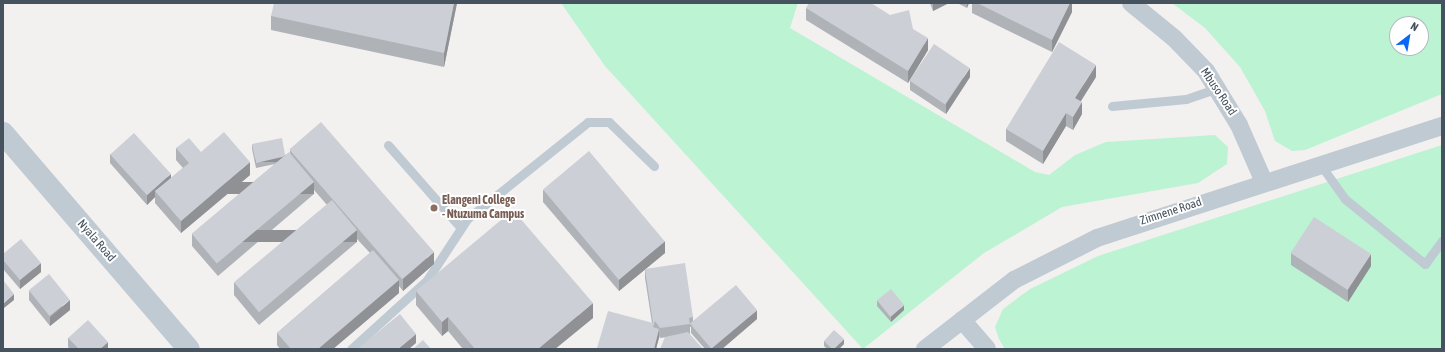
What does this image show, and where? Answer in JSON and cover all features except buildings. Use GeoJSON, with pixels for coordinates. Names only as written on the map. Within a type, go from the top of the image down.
{"type":"FeatureCollection","features":[{"type":"Feature","properties":{"kind":"street","name":"Mbuso Road"},"geometry":{"type":"LineString","coordinates":[[1131,3],[1174,38],[1218,88],[1253,151],[1264,182]]}},
{"type":"Feature","properties":{"kind":"street","name":"Zimnene Road"},"geometry":{"type":"LineString","coordinates":[[925,349],[1014,280],[1050,259],[1148,219],[1442,126]]}},
{"type":"Feature","properties":{"kind":"street","name":"Nyala Road"},"geometry":{"type":"LineString","coordinates":[[3,133],[189,349]]}},
{"type":"Feature","properties":{"kind":"street"},"geometry":{"type":"LineString","coordinates":[[962,320],[987,349]]}},
{"type":"Feature","properties":{"kind":"lane"},"geometry":{"type":"LineString","coordinates":[[1112,106],[1186,99],[1218,88]]}},
{"type":"Feature","properties":{"kind":"lane"},"geometry":{"type":"LineString","coordinates":[[350,349],[427,280],[460,227],[588,122],[609,122],[654,166]]}},
{"type":"Feature","properties":{"kind":"lane"},"geometry":{"type":"LineString","coordinates":[[388,145],[460,227]]}},
{"type":"Feature","properties":{"kind":"lane"},"geometry":{"type":"LineString","coordinates":[[1320,164],[1346,199],[1425,264],[1442,241]]}},
{"type":"Feature","properties":{"kind":"green space"},"geometry":{"type":"Polygon","coordinates":[[[561,3],[798,3],[790,28],[1035,172],[1049,175],[1075,155],[1106,142],[1215,135],[1228,147],[1227,164],[1198,183],[1062,207],[984,253],[863,349],[605,66],[561,3]]]}},
{"type":"Feature","properties":{"kind":"green space"},"geometry":{"type":"Polygon","coordinates":[[[1172,3],[1442,3],[1442,94],[1305,150],[1292,151],[1275,141],[1265,111],[1240,67],[1205,28],[1172,3]]]}},
{"type":"Feature","properties":{"kind":"green space"},"geometry":{"type":"Polygon","coordinates":[[[1442,145],[1442,349],[1005,349],[999,339],[995,327],[1003,309],[1030,289],[1098,256],[1442,145]]]}},
{"type":"Feature","properties":{"kind":"place","name":"Elangeni College - Ntuzuma Campus"},"geometry":{"type":"Point","coordinates":[434,208]}}]}
